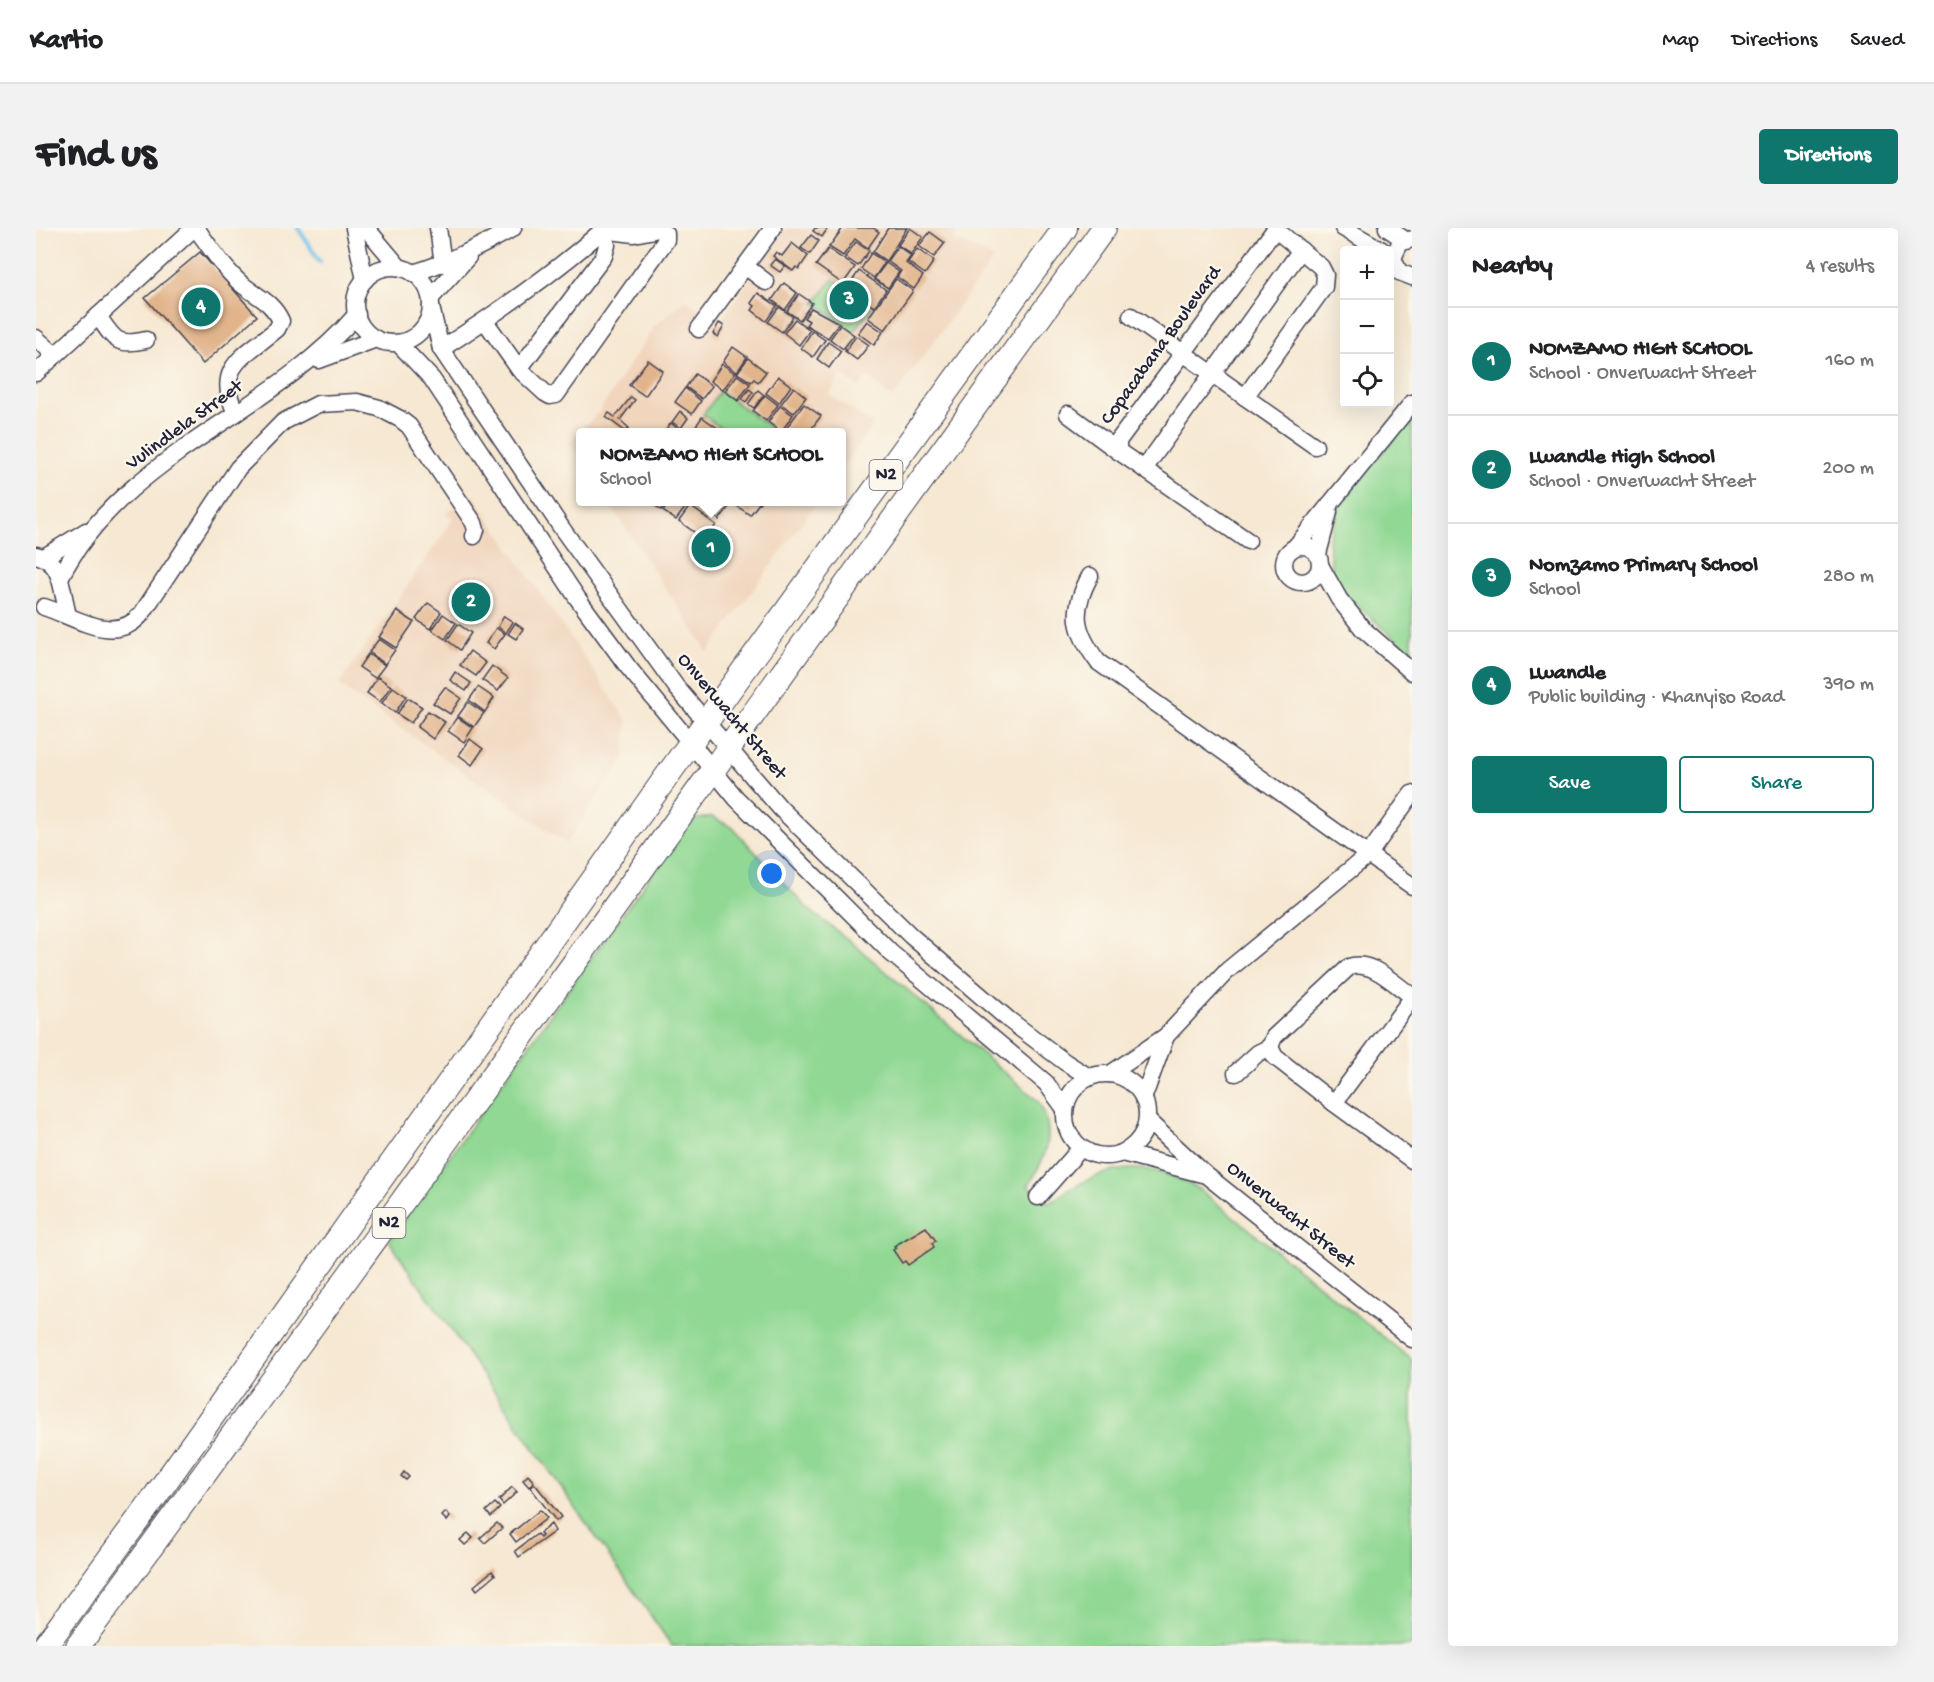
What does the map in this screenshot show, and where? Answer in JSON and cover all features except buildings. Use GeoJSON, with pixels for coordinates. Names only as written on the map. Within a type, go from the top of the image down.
{"type":"FeatureCollection","features":[{"type":"Feature","properties":{"kind":"highway","name":"N2"},"geometry":{"type":"LineString","coordinates":[[45,1646],[154,1498],[706,722],[1065,228]]}},
{"type":"Feature","properties":{"kind":"highway","name":"N2"},"geometry":{"type":"LineString","coordinates":[[78,1646],[392,1220],[712,769],[1104,228]]}},
{"type":"Feature","properties":{"kind":"street"},"geometry":{"type":"LineString","coordinates":[[36,373],[195,228],[226,270],[239,283],[268,301],[281,321],[277,329],[233,366],[226,391],[236,413]]}},
{"type":"Feature","properties":{"kind":"street"},"geometry":{"type":"LineString","coordinates":[[354,228],[365,280]]}},
{"type":"Feature","properties":{"kind":"street"},"geometry":{"type":"LineString","coordinates":[[366,228],[406,270],[421,279],[431,302]]}},
{"type":"Feature","properties":{"kind":"street"},"geometry":{"type":"LineString","coordinates":[[438,228],[443,264]]}},
{"type":"Feature","properties":{"kind":"street"},"geometry":{"type":"LineString","coordinates":[[475,250],[431,302],[424,327],[417,334],[398,343],[376,339],[363,328],[357,314],[357,292],[365,280],[381,270],[406,270],[443,264],[475,250],[513,228]]}},
{"type":"Feature","properties":{"kind":"street"},"geometry":{"type":"LineString","coordinates":[[699,329],[773,228]]}},
{"type":"Feature","properties":{"kind":"street"},"geometry":{"type":"LineString","coordinates":[[1343,228],[1373,246]]}},
{"type":"Feature","properties":{"kind":"street"},"geometry":{"type":"LineString","coordinates":[[1387,228],[1410,237]]}},
{"type":"Feature","properties":{"kind":"street"},"geometry":{"type":"LineString","coordinates":[[441,349],[485,321],[567,261],[603,229]]}},
{"type":"Feature","properties":{"kind":"street"},"geometry":{"type":"LineString","coordinates":[[485,321],[519,369],[545,393],[550,396],[556,395],[667,237],[665,232],[659,229],[634,234],[603,229]]}},
{"type":"Feature","properties":{"kind":"street"},"geometry":{"type":"LineString","coordinates":[[519,369],[604,256],[607,245],[603,229]]}},
{"type":"Feature","properties":{"kind":"street"},"geometry":{"type":"LineString","coordinates":[[1245,397],[1324,287],[1325,275],[1322,267],[1276,229]]}},
{"type":"Feature","properties":{"kind":"street","name":"Copacabana Boulevard"},"geometry":{"type":"LineString","coordinates":[[1248,541],[1118,451],[1118,441],[1276,229]]}},
{"type":"Feature","properties":{"kind":"street"},"geometry":{"type":"LineString","coordinates":[[1394,249],[1410,237]]}},
{"type":"Feature","properties":{"kind":"street"},"geometry":{"type":"LineString","coordinates":[[1144,469],[1301,250]]}},
{"type":"Feature","properties":{"kind":"street"},"geometry":{"type":"LineString","coordinates":[[1394,265],[1411,278]]}},
{"type":"Feature","properties":{"kind":"street"},"geometry":{"type":"LineString","coordinates":[[745,266],[766,282]]}},
{"type":"Feature","properties":{"kind":"street","name":"Onverwacht Street"},"geometry":{"type":"LineString","coordinates":[[431,302],[441,349],[613,602],[706,722],[781,809],[911,936],[1009,1020],[1089,1077]]}},
{"type":"Feature","properties":{"kind":"street","name":"Vulindlela Street"},"geometry":{"type":"LineString","coordinates":[[40,608],[57,596],[71,557],[94,526],[153,473],[305,366],[336,338],[357,314]]}},
{"type":"Feature","properties":{"kind":"street"},"geometry":{"type":"LineString","coordinates":[[98,316],[118,341],[127,344],[146,340]]}},
{"type":"Feature","properties":{"kind":"street"},"geometry":{"type":"LineString","coordinates":[[1131,316],[1315,446]]}},
{"type":"Feature","properties":{"kind":"street"},"geometry":{"type":"LineString","coordinates":[[36,338],[55,356]]}},
{"type":"Feature","properties":{"kind":"street","name":"Vulindlela Street"},"geometry":{"type":"LineString","coordinates":[[305,366],[344,349],[376,339]]}},
{"type":"Feature","properties":{"kind":"street"},"geometry":{"type":"LineString","coordinates":[[398,343],[432,379],[578,599],[621,657],[736,798],[891,953],[1046,1083],[1065,1109]]}},
{"type":"Feature","properties":{"kind":"street"},"geometry":{"type":"LineString","coordinates":[[40,608],[110,630],[124,628],[138,619],[224,488],[254,449],[294,414],[324,403],[344,401],[368,404],[390,413],[409,426],[474,523],[476,530],[474,536]]}},
{"type":"Feature","properties":{"kind":"street"},"geometry":{"type":"LineString","coordinates":[[1331,506],[1316,577],[1306,582],[1297,582],[1289,577],[1284,569],[1284,559],[1288,551],[1296,546],[1331,506],[1412,403]]}},
{"type":"Feature","properties":{"kind":"street"},"geometry":{"type":"LineString","coordinates":[[1068,414],[1118,451]]}},
{"type":"Feature","properties":{"kind":"street","name":"Vulindlela Street"},"geometry":{"type":"LineString","coordinates":[[40,556],[94,526]]}},
{"type":"Feature","properties":{"kind":"street"},"geometry":{"type":"LineString","coordinates":[[1296,546],[1304,545],[1319,560],[1339,599],[1364,629],[1412,672]]}},
{"type":"Feature","properties":{"kind":"street"},"geometry":{"type":"LineString","coordinates":[[40,556],[52,562],[68,615]]}},
{"type":"Feature","properties":{"kind":"street"},"geometry":{"type":"LineString","coordinates":[[1090,576],[1080,596],[1077,614],[1079,632],[1098,662],[1412,886]]}},
{"type":"Feature","properties":{"kind":"street"},"geometry":{"type":"LineString","coordinates":[[1306,582],[1339,599]]}},
{"type":"Feature","properties":{"kind":"street"},"geometry":{"type":"LineString","coordinates":[[1206,1175],[1122,1153],[1101,1156],[1081,1148],[1068,1132],[1065,1109],[1072,1090],[1089,1077],[1110,1074],[1166,1036],[1228,970],[1368,855],[1412,794]]}},
{"type":"Feature","properties":{"kind":"street"},"geometry":{"type":"LineString","coordinates":[[1236,1073],[1270,1047],[1274,1037],[1349,967],[1357,964],[1368,966],[1412,997],[1334,1103]]}},
{"type":"Feature","properties":{"kind":"street"},"geometry":{"type":"LineString","coordinates":[[1143,1099],[1166,1036]]}},
{"type":"Feature","properties":{"kind":"street"},"geometry":{"type":"LineString","coordinates":[[1270,1047],[1275,1057],[1412,1160]]}},
{"type":"Feature","properties":{"kind":"street"},"geometry":{"type":"LineString","coordinates":[[1110,1074],[1130,1082],[1143,1099],[1147,1120],[1139,1140],[1122,1153]]}},
{"type":"Feature","properties":{"kind":"street","name":"Onverwacht Street"},"geometry":{"type":"LineString","coordinates":[[1147,1120],[1206,1175],[1412,1339]]}},
{"type":"Feature","properties":{"kind":"street"},"geometry":{"type":"LineString","coordinates":[[1038,1197],[1081,1148]]}},
{"type":"Feature","properties":{"kind":"shaded area"},"geometry":{"type":"Polygon","coordinates":[[[787,228],[959,228],[953,239],[994,258],[893,398],[867,377],[859,387],[841,375],[829,395],[873,424],[846,462],[846,428],[584,428],[599,412],[654,327],[685,300],[719,322],[787,228]]]}},
{"type":"Feature","properties":{"kind":"shaded area"},"geometry":{"type":"Polygon","coordinates":[[[576,436],[576,454],[569,443],[576,436]]]}},
{"type":"Feature","properties":{"kind":"shaded area"},"geometry":{"type":"Polygon","coordinates":[[[473,495],[627,720],[625,757],[566,843],[339,685],[453,519],[446,513],[473,495]]]}},
{"type":"Feature","properties":{"kind":"shaded area"},"geometry":{"type":"Polygon","coordinates":[[[611,506],[814,506],[708,652],[611,506]]]}},
{"type":"Feature","properties":{"kind":"green space"},"geometry":{"type":"Polygon","coordinates":[[[833,279],[872,308],[854,332],[815,303],[833,279]]]}},
{"type":"Feature","properties":{"kind":"green space"},"geometry":{"type":"Polygon","coordinates":[[[720,391],[770,427],[721,428],[703,415],[720,391]]]}},
{"type":"Feature","properties":{"kind":"green space"},"geometry":{"type":"Polygon","coordinates":[[[1412,416],[1412,653],[1347,597],[1333,576],[1328,540],[1339,507],[1412,416]]]}},
{"type":"Feature","properties":{"kind":"green space"},"geometry":{"type":"Polygon","coordinates":[[[712,817],[732,827],[808,909],[850,941],[1037,1100],[1047,1122],[1047,1144],[1040,1165],[1028,1186],[1049,1203],[1087,1180],[1124,1169],[1143,1169],[1182,1180],[1203,1192],[1412,1360],[1412,1646],[672,1646],[389,1241],[685,827],[697,819],[712,817]]]}},
{"type":"Feature","properties":{"kind":"waterway"},"geometry":{"type":"LineString","coordinates":[[298,228],[320,262]]}},
{"type":"Feature","properties":{"kind":"place","name":"Nomzamo Primary School"},"geometry":{"type":"Point","coordinates":[849,300]}},
{"type":"Feature","properties":{"kind":"place","name":"Lwandle"},"geometry":{"type":"Point","coordinates":[201,307]}},
{"type":"Feature","properties":{"kind":"place","name":"NOMZAMO HIGH SCHOOL"},"geometry":{"type":"Point","coordinates":[711,548]}},
{"type":"Feature","properties":{"kind":"place","name":"Lwandle High School"},"geometry":{"type":"Point","coordinates":[471,602]}}]}
